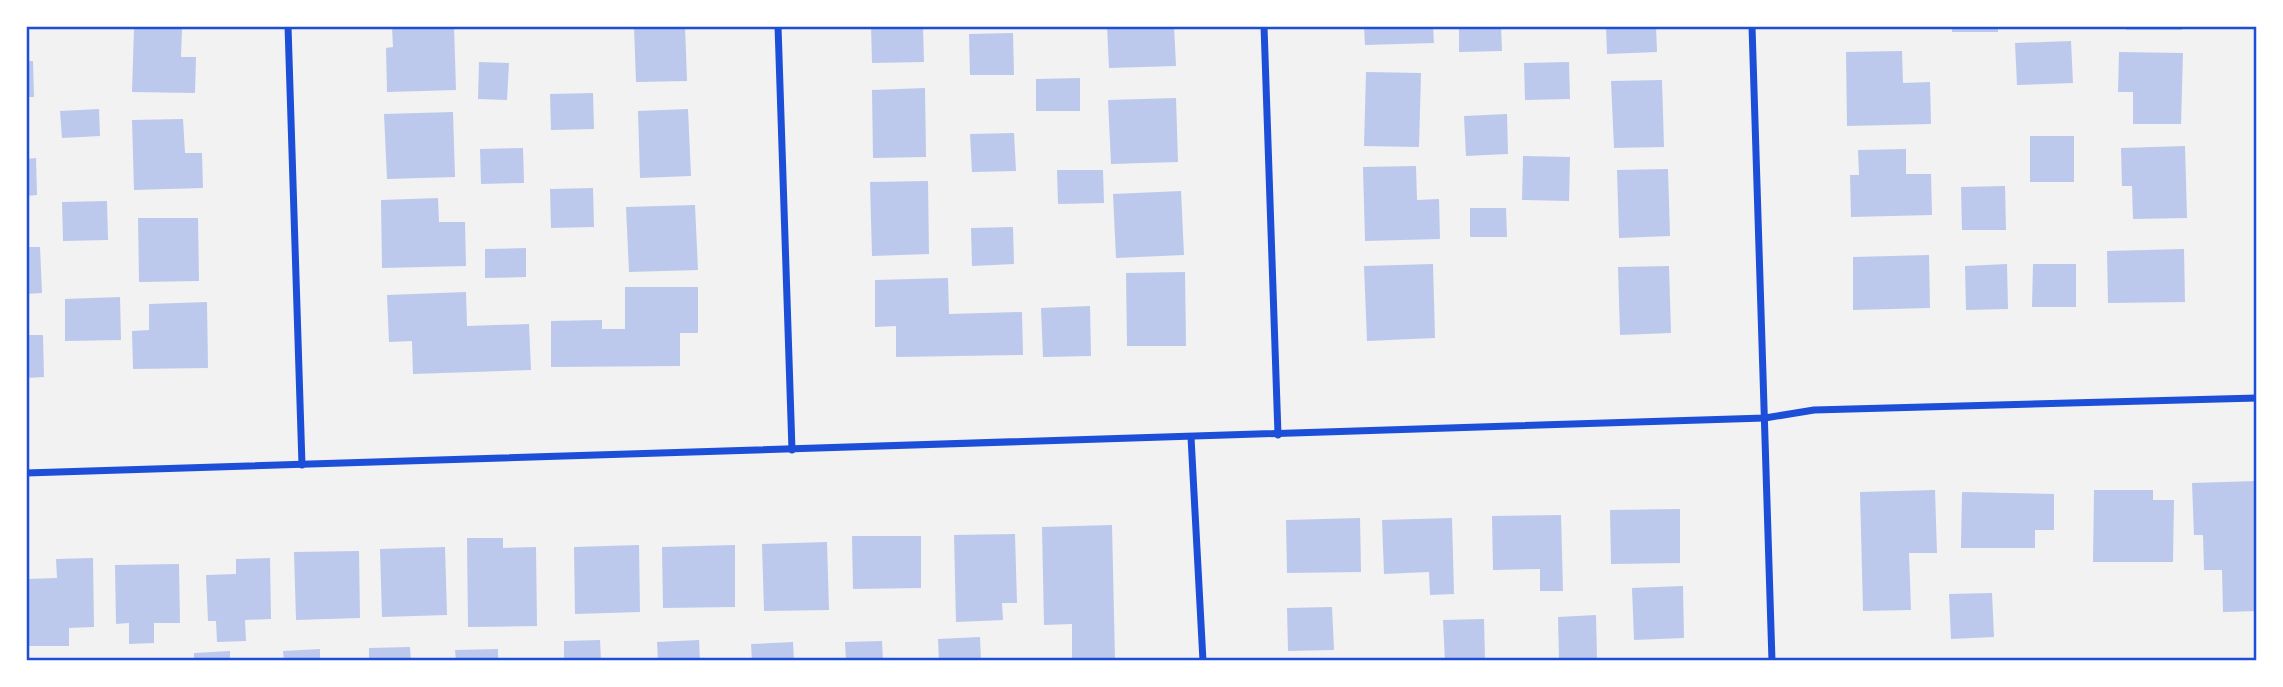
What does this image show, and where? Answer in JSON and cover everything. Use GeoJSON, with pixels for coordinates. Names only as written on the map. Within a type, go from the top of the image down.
{"type":"FeatureCollection","features":[{"type":"Feature","properties":{"kind":"street"},"geometry":{"type":"LineString","coordinates":[[288,26],[302,465]]}},
{"type":"Feature","properties":{"kind":"street"},"geometry":{"type":"LineString","coordinates":[[778,26],[792,450]]}},
{"type":"Feature","properties":{"kind":"street"},"geometry":{"type":"LineString","coordinates":[[1265,26],[1278,435]]}},
{"type":"Feature","properties":{"kind":"street"},"geometry":{"type":"LineString","coordinates":[[1752,26],[1772,661]]}},
{"type":"Feature","properties":{"kind":"street"},"geometry":{"type":"LineString","coordinates":[[26,473],[1278,435],[1765,418],[1814,410],[2257,398]]}},
{"type":"Feature","properties":{"kind":"street"},"geometry":{"type":"LineString","coordinates":[[1191,437],[1203,661]]}},
{"type":"Feature","properties":{"kind":"building"},"geometry":{"type":"Polygon","coordinates":[[[454,26],[456,90],[387,92],[386,48],[393,47],[392,27],[454,26]]]}},
{"type":"Feature","properties":{"kind":"building"},"geometry":{"type":"Polygon","coordinates":[[[634,26],[685,26],[687,81],[636,82],[634,26]]]}},
{"type":"Feature","properties":{"kind":"building"},"geometry":{"type":"Polygon","coordinates":[[[871,26],[923,26],[924,62],[872,63],[871,26]]]}},
{"type":"Feature","properties":{"kind":"building"},"geometry":{"type":"Polygon","coordinates":[[[1107,26],[1174,26],[1176,66],[1109,68],[1107,26]]]}},
{"type":"Feature","properties":{"kind":"building"},"geometry":{"type":"Polygon","coordinates":[[[1364,26],[1433,26],[1434,43],[1365,45],[1364,26]]]}},
{"type":"Feature","properties":{"kind":"building"},"geometry":{"type":"Polygon","coordinates":[[[1459,26],[1501,26],[1502,51],[1459,52],[1459,26]]]}},
{"type":"Feature","properties":{"kind":"building"},"geometry":{"type":"Polygon","coordinates":[[[1606,26],[1656,26],[1657,52],[1607,54],[1606,26]]]}},
{"type":"Feature","properties":{"kind":"building"},"geometry":{"type":"Polygon","coordinates":[[[1952,26],[1998,26],[1998,32],[1952,32],[1952,26]]]}},
{"type":"Feature","properties":{"kind":"building"},"geometry":{"type":"Polygon","coordinates":[[[2126,26],[2182,26],[2182,30],[2126,30],[2126,26]]]}},
{"type":"Feature","properties":{"kind":"building"},"geometry":{"type":"Polygon","coordinates":[[[134,28],[182,28],[181,57],[196,57],[195,93],[132,92],[134,28]]]}},
{"type":"Feature","properties":{"kind":"building"},"geometry":{"type":"Polygon","coordinates":[[[1013,33],[1014,75],[970,75],[969,34],[1013,33]]]}},
{"type":"Feature","properties":{"kind":"building"},"geometry":{"type":"Polygon","coordinates":[[[2071,41],[2073,83],[2017,85],[2015,43],[2071,41]]]}},
{"type":"Feature","properties":{"kind":"building"},"geometry":{"type":"Polygon","coordinates":[[[1902,51],[1903,83],[1930,82],[1931,124],[1847,126],[1846,52],[1902,51]]]}},
{"type":"Feature","properties":{"kind":"building"},"geometry":{"type":"Polygon","coordinates":[[[2119,52],[2183,53],[2181,124],[2133,124],[2133,92],[2118,92],[2119,52]]]}},
{"type":"Feature","properties":{"kind":"building"},"geometry":{"type":"Polygon","coordinates":[[[26,61],[33,61],[34,97],[26,97],[26,61]]]}},
{"type":"Feature","properties":{"kind":"building"},"geometry":{"type":"Polygon","coordinates":[[[479,62],[509,63],[507,100],[478,99],[479,62]]]}},
{"type":"Feature","properties":{"kind":"building"},"geometry":{"type":"Polygon","coordinates":[[[1569,62],[1570,99],[1525,100],[1524,63],[1569,62]]]}},
{"type":"Feature","properties":{"kind":"building"},"geometry":{"type":"Polygon","coordinates":[[[1366,72],[1421,73],[1419,147],[1364,146],[1366,72]]]}},
{"type":"Feature","properties":{"kind":"building"},"geometry":{"type":"Polygon","coordinates":[[[1080,78],[1080,111],[1036,111],[1036,79],[1080,78]]]}},
{"type":"Feature","properties":{"kind":"building"},"geometry":{"type":"Polygon","coordinates":[[[1662,80],[1664,147],[1614,148],[1611,81],[1662,80]]]}},
{"type":"Feature","properties":{"kind":"building"},"geometry":{"type":"Polygon","coordinates":[[[925,88],[926,157],[873,158],[872,90],[925,88]]]}},
{"type":"Feature","properties":{"kind":"building"},"geometry":{"type":"Polygon","coordinates":[[[593,93],[594,129],[551,130],[550,94],[593,93]]]}},
{"type":"Feature","properties":{"kind":"building"},"geometry":{"type":"Polygon","coordinates":[[[1176,98],[1178,162],[1111,164],[1108,100],[1176,98]]]}},
{"type":"Feature","properties":{"kind":"building"},"geometry":{"type":"Polygon","coordinates":[[[99,109],[100,136],[62,138],[60,111],[99,109]]]}},
{"type":"Feature","properties":{"kind":"building"},"geometry":{"type":"Polygon","coordinates":[[[688,109],[691,176],[640,178],[638,111],[688,109]]]}},
{"type":"Feature","properties":{"kind":"building"},"geometry":{"type":"Polygon","coordinates":[[[453,112],[455,177],[387,179],[384,114],[453,112]]]}},
{"type":"Feature","properties":{"kind":"building"},"geometry":{"type":"Polygon","coordinates":[[[1507,114],[1508,154],[1466,156],[1464,116],[1507,114]]]}},
{"type":"Feature","properties":{"kind":"building"},"geometry":{"type":"Polygon","coordinates":[[[183,119],[185,153],[202,153],[203,188],[134,190],[132,120],[183,119]]]}},
{"type":"Feature","properties":{"kind":"building"},"geometry":{"type":"Polygon","coordinates":[[[1014,133],[1016,171],[972,172],[970,134],[1014,133]]]}},
{"type":"Feature","properties":{"kind":"building"},"geometry":{"type":"Polygon","coordinates":[[[2030,136],[2074,136],[2074,182],[2030,182],[2030,136]]]}},
{"type":"Feature","properties":{"kind":"building"},"geometry":{"type":"Polygon","coordinates":[[[2185,146],[2187,218],[2133,219],[2132,186],[2122,186],[2121,148],[2185,146]]]}},
{"type":"Feature","properties":{"kind":"building"},"geometry":{"type":"Polygon","coordinates":[[[523,148],[524,183],[481,184],[480,149],[523,148]]]}},
{"type":"Feature","properties":{"kind":"building"},"geometry":{"type":"Polygon","coordinates":[[[1906,149],[1906,174],[1931,174],[1932,215],[1851,217],[1850,175],[1859,175],[1858,150],[1906,149]]]}},
{"type":"Feature","properties":{"kind":"building"},"geometry":{"type":"Polygon","coordinates":[[[1523,156],[1570,157],[1569,201],[1522,200],[1523,156]]]}},
{"type":"Feature","properties":{"kind":"building"},"geometry":{"type":"Polygon","coordinates":[[[36,158],[37,195],[26,196],[26,159],[36,158]]]}},
{"type":"Feature","properties":{"kind":"building"},"geometry":{"type":"Polygon","coordinates":[[[1416,166],[1417,200],[1439,199],[1440,239],[1365,241],[1363,167],[1416,166]]]}},
{"type":"Feature","properties":{"kind":"building"},"geometry":{"type":"Polygon","coordinates":[[[1668,169],[1670,236],[1619,238],[1617,170],[1668,169]]]}},
{"type":"Feature","properties":{"kind":"building"},"geometry":{"type":"Polygon","coordinates":[[[1057,170],[1103,170],[1104,203],[1058,204],[1057,170]]]}},
{"type":"Feature","properties":{"kind":"building"},"geometry":{"type":"Polygon","coordinates":[[[928,181],[929,254],[872,256],[870,182],[928,181]]]}},
{"type":"Feature","properties":{"kind":"building"},"geometry":{"type":"Polygon","coordinates":[[[2005,186],[2006,230],[1962,230],[1961,187],[2005,186]]]}},
{"type":"Feature","properties":{"kind":"building"},"geometry":{"type":"Polygon","coordinates":[[[593,188],[594,227],[551,228],[550,189],[593,188]]]}},
{"type":"Feature","properties":{"kind":"building"},"geometry":{"type":"Polygon","coordinates":[[[1181,191],[1184,255],[1116,258],[1113,194],[1181,191]]]}},
{"type":"Feature","properties":{"kind":"building"},"geometry":{"type":"Polygon","coordinates":[[[438,198],[439,222],[465,222],[466,266],[382,268],[381,200],[438,198]]]}},
{"type":"Feature","properties":{"kind":"building"},"geometry":{"type":"Polygon","coordinates":[[[107,201],[108,240],[63,241],[62,202],[107,201]]]}},
{"type":"Feature","properties":{"kind":"building"},"geometry":{"type":"Polygon","coordinates":[[[695,205],[698,270],[629,272],[626,207],[695,205]]]}},
{"type":"Feature","properties":{"kind":"building"},"geometry":{"type":"Polygon","coordinates":[[[1470,208],[1506,208],[1507,237],[1470,237],[1470,208]]]}},
{"type":"Feature","properties":{"kind":"building"},"geometry":{"type":"Polygon","coordinates":[[[138,218],[198,218],[199,281],[139,282],[138,218]]]}},
{"type":"Feature","properties":{"kind":"building"},"geometry":{"type":"Polygon","coordinates":[[[1013,227],[1014,264],[972,266],[971,228],[1013,227]]]}},
{"type":"Feature","properties":{"kind":"building"},"geometry":{"type":"Polygon","coordinates":[[[26,247],[40,247],[42,293],[26,294],[26,247]]]}},
{"type":"Feature","properties":{"kind":"building"},"geometry":{"type":"Polygon","coordinates":[[[526,248],[526,277],[485,278],[485,249],[526,248]]]}},
{"type":"Feature","properties":{"kind":"building"},"geometry":{"type":"Polygon","coordinates":[[[2184,249],[2185,302],[2108,303],[2107,251],[2184,249]]]}},
{"type":"Feature","properties":{"kind":"building"},"geometry":{"type":"Polygon","coordinates":[[[1929,255],[1930,308],[1853,310],[1853,257],[1929,255]]]}},
{"type":"Feature","properties":{"kind":"building"},"geometry":{"type":"Polygon","coordinates":[[[1433,264],[1435,338],[1367,341],[1364,266],[1433,264]]]}},
{"type":"Feature","properties":{"kind":"building"},"geometry":{"type":"Polygon","coordinates":[[[2007,264],[2008,309],[1966,310],[1965,266],[2007,264]]]}},
{"type":"Feature","properties":{"kind":"building"},"geometry":{"type":"Polygon","coordinates":[[[2033,264],[2076,264],[2076,307],[2032,307],[2033,264]]]}},
{"type":"Feature","properties":{"kind":"building"},"geometry":{"type":"Polygon","coordinates":[[[1669,266],[1671,333],[1620,335],[1618,267],[1669,266]]]}},
{"type":"Feature","properties":{"kind":"building"},"geometry":{"type":"Polygon","coordinates":[[[1185,272],[1186,346],[1127,346],[1126,273],[1185,272]]]}},
{"type":"Feature","properties":{"kind":"building"},"geometry":{"type":"Polygon","coordinates":[[[948,278],[949,314],[1022,312],[1023,355],[896,357],[896,326],[875,327],[875,280],[948,278]]]}},
{"type":"Feature","properties":{"kind":"building"},"geometry":{"type":"Polygon","coordinates":[[[625,287],[698,287],[698,333],[680,333],[680,366],[551,367],[551,321],[602,320],[602,329],[625,329],[625,287]]]}},
{"type":"Feature","properties":{"kind":"building"},"geometry":{"type":"Polygon","coordinates":[[[466,292],[467,326],[529,324],[531,370],[413,374],[412,341],[389,342],[387,295],[466,292]]]}},
{"type":"Feature","properties":{"kind":"building"},"geometry":{"type":"Polygon","coordinates":[[[120,297],[121,340],[65,341],[65,299],[120,297]]]}},
{"type":"Feature","properties":{"kind":"building"},"geometry":{"type":"Polygon","coordinates":[[[207,302],[208,368],[133,369],[132,331],[149,330],[149,304],[207,302]]]}},
{"type":"Feature","properties":{"kind":"building"},"geometry":{"type":"Polygon","coordinates":[[[1090,306],[1091,356],[1043,357],[1041,308],[1090,306]]]}},
{"type":"Feature","properties":{"kind":"building"},"geometry":{"type":"Polygon","coordinates":[[[26,335],[43,335],[44,377],[26,378],[26,335]]]}},
{"type":"Feature","properties":{"kind":"building"},"geometry":{"type":"Polygon","coordinates":[[[2257,481],[2257,611],[2223,612],[2222,570],[2204,570],[2203,535],[2194,535],[2192,483],[2257,481]]]}},
{"type":"Feature","properties":{"kind":"building"},"geometry":{"type":"Polygon","coordinates":[[[1935,490],[1937,553],[1909,553],[1911,610],[1863,611],[1860,492],[1935,490]]]}},
{"type":"Feature","properties":{"kind":"building"},"geometry":{"type":"Polygon","coordinates":[[[2094,490],[2153,490],[2153,500],[2174,500],[2173,562],[2093,562],[2094,490]]]}},
{"type":"Feature","properties":{"kind":"building"},"geometry":{"type":"Polygon","coordinates":[[[1962,492],[2054,494],[2054,530],[2035,530],[2035,548],[1961,548],[1962,492]]]}},
{"type":"Feature","properties":{"kind":"building"},"geometry":{"type":"Polygon","coordinates":[[[1680,509],[1680,563],[1611,564],[1610,510],[1680,509]]]}},
{"type":"Feature","properties":{"kind":"building"},"geometry":{"type":"Polygon","coordinates":[[[1561,515],[1563,591],[1540,591],[1540,569],[1493,570],[1492,516],[1561,515]]]}},
{"type":"Feature","properties":{"kind":"building"},"geometry":{"type":"Polygon","coordinates":[[[1360,518],[1361,572],[1287,573],[1286,520],[1360,518]]]}},
{"type":"Feature","properties":{"kind":"building"},"geometry":{"type":"Polygon","coordinates":[[[1452,518],[1454,594],[1430,595],[1429,572],[1384,574],[1382,520],[1452,518]]]}},
{"type":"Feature","properties":{"kind":"building"},"geometry":{"type":"Polygon","coordinates":[[[1112,525],[1115,660],[1072,661],[1072,624],[1044,625],[1042,527],[1112,525]]]}},
{"type":"Feature","properties":{"kind":"building"},"geometry":{"type":"Polygon","coordinates":[[[1015,534],[1017,603],[1002,603],[1003,620],[956,622],[954,535],[1015,534]]]}},
{"type":"Feature","properties":{"kind":"building"},"geometry":{"type":"Polygon","coordinates":[[[852,536],[921,536],[921,588],[853,589],[852,536]]]}},
{"type":"Feature","properties":{"kind":"building"},"geometry":{"type":"Polygon","coordinates":[[[467,538],[503,538],[503,548],[536,547],[537,626],[468,627],[467,538]]]}},
{"type":"Feature","properties":{"kind":"building"},"geometry":{"type":"Polygon","coordinates":[[[827,542],[829,610],[764,611],[762,544],[827,542]]]}},
{"type":"Feature","properties":{"kind":"building"},"geometry":{"type":"Polygon","coordinates":[[[639,545],[640,612],[575,614],[574,547],[639,545]]]}},
{"type":"Feature","properties":{"kind":"building"},"geometry":{"type":"Polygon","coordinates":[[[735,545],[735,607],[663,608],[662,547],[735,545]]]}},
{"type":"Feature","properties":{"kind":"building"},"geometry":{"type":"Polygon","coordinates":[[[445,547],[447,615],[382,617],[380,549],[445,547]]]}},
{"type":"Feature","properties":{"kind":"building"},"geometry":{"type":"Polygon","coordinates":[[[359,551],[360,618],[296,620],[294,552],[359,551]]]}},
{"type":"Feature","properties":{"kind":"building"},"geometry":{"type":"Polygon","coordinates":[[[93,558],[94,627],[69,628],[69,646],[27,646],[26,579],[57,578],[56,559],[93,558]]]}},
{"type":"Feature","properties":{"kind":"building"},"geometry":{"type":"Polygon","coordinates":[[[270,558],[271,619],[245,620],[246,641],[217,642],[216,621],[208,621],[206,575],[236,574],[236,559],[270,558]]]}},
{"type":"Feature","properties":{"kind":"building"},"geometry":{"type":"Polygon","coordinates":[[[179,564],[180,623],[154,623],[154,643],[129,644],[129,623],[116,624],[115,565],[179,564]]]}},
{"type":"Feature","properties":{"kind":"building"},"geometry":{"type":"Polygon","coordinates":[[[1683,586],[1684,638],[1634,640],[1632,588],[1683,586]]]}},
{"type":"Feature","properties":{"kind":"building"},"geometry":{"type":"Polygon","coordinates":[[[1992,593],[1994,637],[1951,639],[1949,594],[1992,593]]]}},
{"type":"Feature","properties":{"kind":"building"},"geometry":{"type":"Polygon","coordinates":[[[1332,607],[1334,650],[1288,651],[1287,608],[1332,607]]]}},
{"type":"Feature","properties":{"kind":"building"},"geometry":{"type":"Polygon","coordinates":[[[1596,615],[1597,658],[1559,659],[1558,617],[1596,615]]]}},
{"type":"Feature","properties":{"kind":"building"},"geometry":{"type":"Polygon","coordinates":[[[1484,619],[1485,660],[1445,661],[1443,620],[1484,619]]]}},
{"type":"Feature","properties":{"kind":"building"},"geometry":{"type":"Polygon","coordinates":[[[980,637],[981,661],[939,661],[938,639],[980,637]]]}},
{"type":"Feature","properties":{"kind":"building"},"geometry":{"type":"Polygon","coordinates":[[[600,640],[601,661],[564,661],[564,641],[600,640]]]}},
{"type":"Feature","properties":{"kind":"building"},"geometry":{"type":"Polygon","coordinates":[[[699,640],[700,661],[658,661],[657,642],[699,640]]]}},
{"type":"Feature","properties":{"kind":"building"},"geometry":{"type":"Polygon","coordinates":[[[882,641],[883,661],[846,661],[845,642],[882,641]]]}},
{"type":"Feature","properties":{"kind":"building"},"geometry":{"type":"Polygon","coordinates":[[[793,642],[794,661],[752,661],[751,644],[793,642]]]}},
{"type":"Feature","properties":{"kind":"building"},"geometry":{"type":"Polygon","coordinates":[[[410,647],[411,661],[369,661],[369,648],[410,647]]]}},
{"type":"Feature","properties":{"kind":"building"},"geometry":{"type":"Polygon","coordinates":[[[320,649],[320,661],[284,661],[283,651],[320,649]]]}},
{"type":"Feature","properties":{"kind":"building"},"geometry":{"type":"Polygon","coordinates":[[[498,649],[498,661],[456,661],[455,650],[498,649]]]}},
{"type":"Feature","properties":{"kind":"building"},"geometry":{"type":"Polygon","coordinates":[[[230,651],[230,661],[194,661],[194,653],[230,651]]]}}]}
